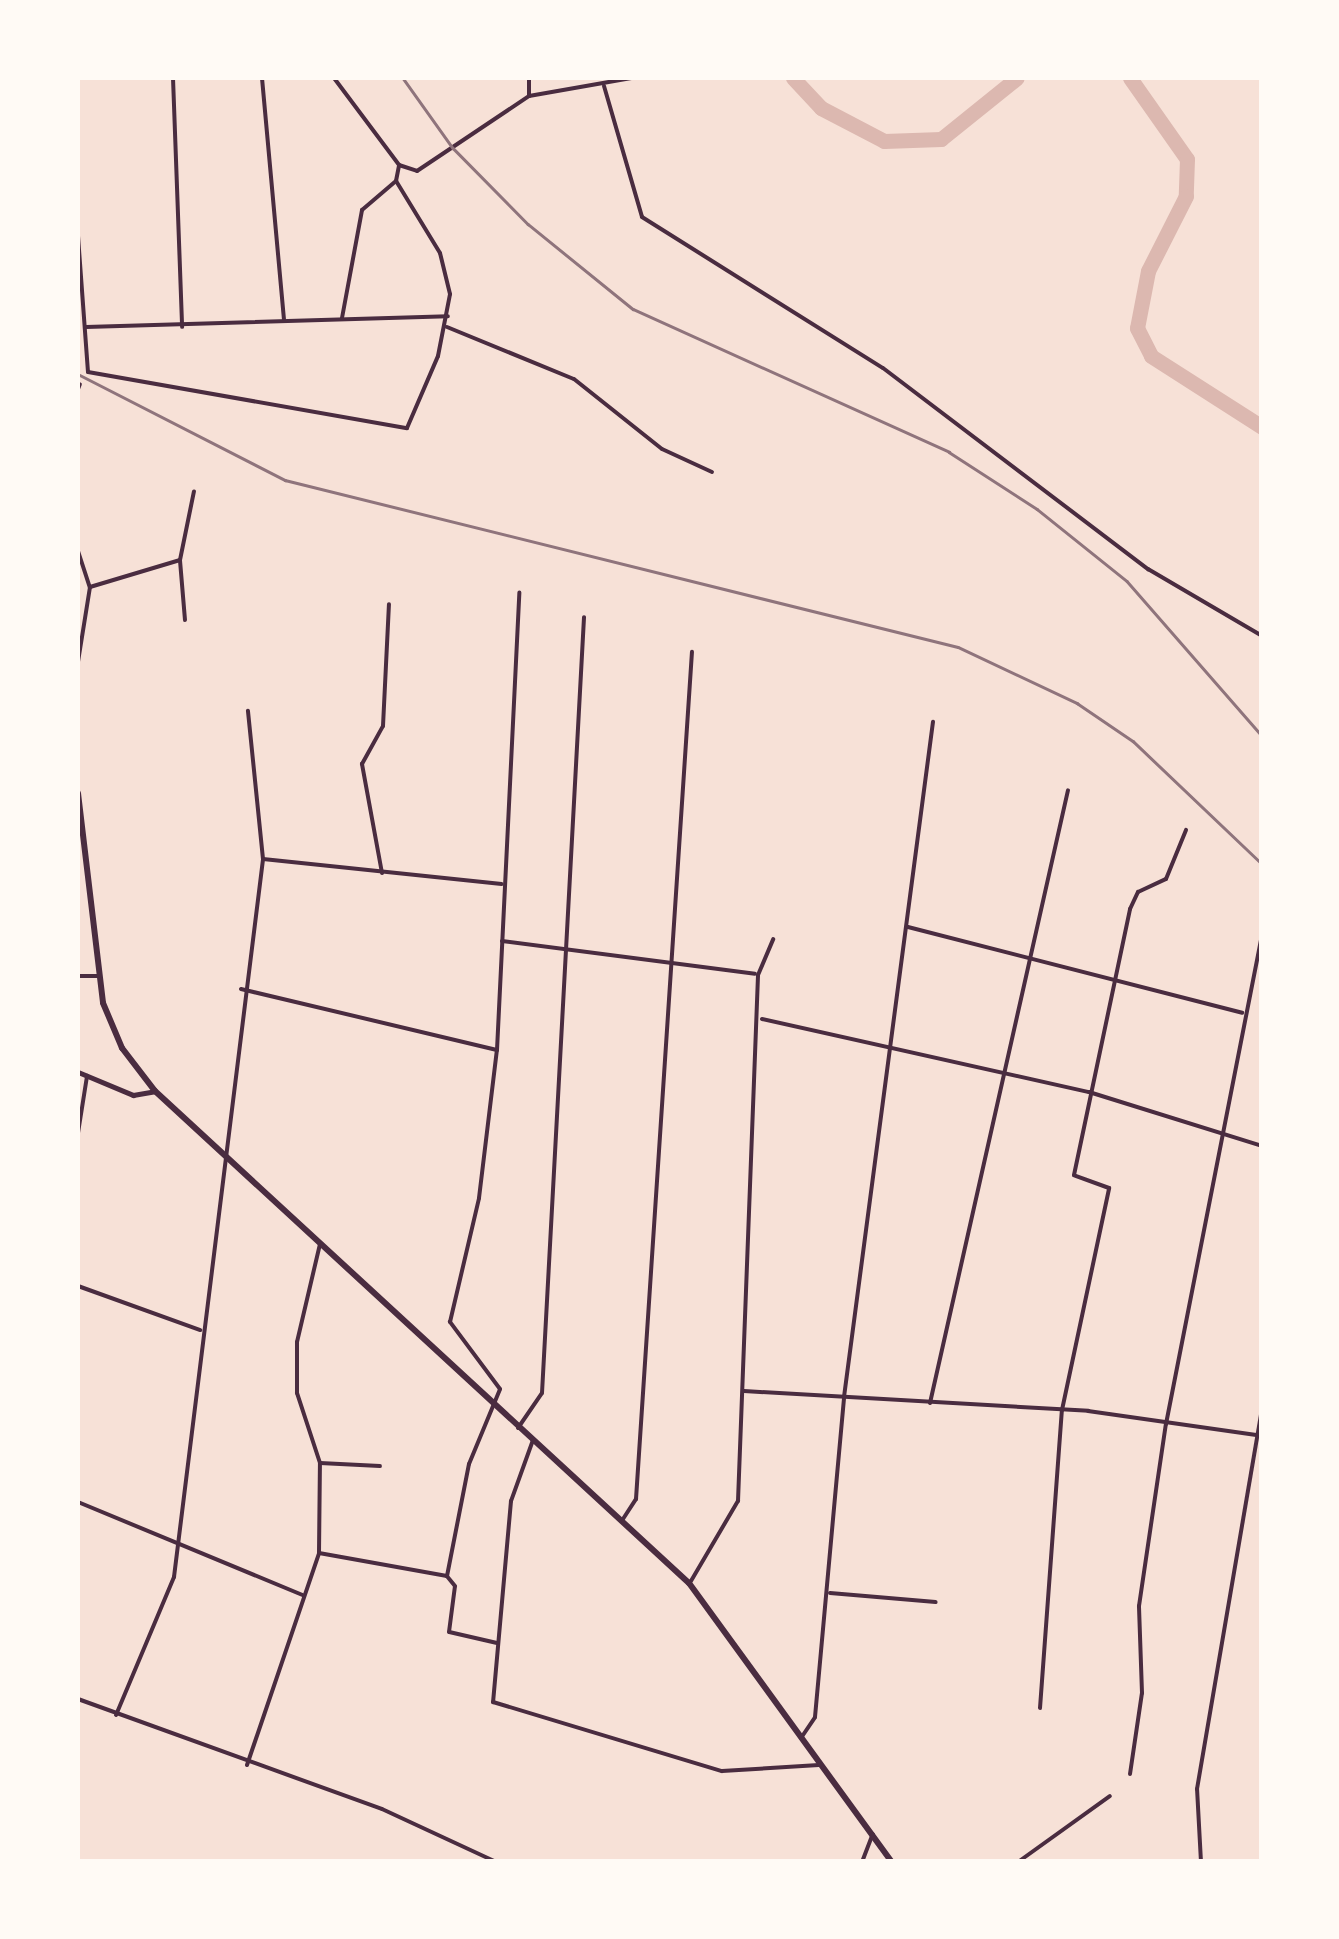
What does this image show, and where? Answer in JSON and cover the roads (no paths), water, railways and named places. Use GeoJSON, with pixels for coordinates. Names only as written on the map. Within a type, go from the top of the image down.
{"type":"FeatureCollection","features":[{"type":"Feature","properties":{"kind":"main road"},"geometry":{"type":"LineString","coordinates":[[78,793],[100,976],[122,1048],[155,1090],[689,1583],[892,1862]]}},
{"type":"Feature","properties":{"kind":"street"},"geometry":{"type":"LineString","coordinates":[[173,78],[182,327]]}},
{"type":"Feature","properties":{"kind":"street"},"geometry":{"type":"LineString","coordinates":[[262,78],[284,321]]}},
{"type":"Feature","properties":{"kind":"street"},"geometry":{"type":"LineString","coordinates":[[334,78],[399,165],[396,181],[362,210],[342,318]]}},
{"type":"Feature","properties":{"kind":"street"},"geometry":{"type":"LineString","coordinates":[[528,96],[530,78]]}},
{"type":"Feature","properties":{"kind":"street"},"geometry":{"type":"LineString","coordinates":[[399,165],[427,167],[528,96],[604,86],[631,78]]}},
{"type":"Feature","properties":{"kind":"street"},"geometry":{"type":"LineString","coordinates":[[604,86],[642,217],[872,360],[1148,569],[1262,636]]}},
{"type":"Feature","properties":{"kind":"street"},"geometry":{"type":"LineString","coordinates":[[78,236],[88,372],[99,378],[407,428],[448,316],[440,253],[396,181]]}},
{"type":"Feature","properties":{"kind":"street"},"geometry":{"type":"LineString","coordinates":[[86,327],[448,316]]}},
{"type":"Feature","properties":{"kind":"street"},"geometry":{"type":"LineString","coordinates":[[447,327],[574,379],[662,449],[712,472]]}},
{"type":"Feature","properties":{"kind":"street"},"geometry":{"type":"LineString","coordinates":[[185,620],[180,560],[194,490]]}},
{"type":"Feature","properties":{"kind":"street"},"geometry":{"type":"LineString","coordinates":[[78,551],[90,586],[78,662]]}},
{"type":"Feature","properties":{"kind":"street"},"geometry":{"type":"LineString","coordinates":[[90,586],[180,560]]}},
{"type":"Feature","properties":{"kind":"street"},"geometry":{"type":"LineString","coordinates":[[447,1576],[469,1464],[500,1389],[450,1322],[479,1198],[496,1050],[519,593]]}},
{"type":"Feature","properties":{"kind":"street"},"geometry":{"type":"LineString","coordinates":[[382,873],[362,764],[383,726],[389,604]]}},
{"type":"Feature","properties":{"kind":"street"},"geometry":{"type":"LineString","coordinates":[[518,1428],[542,1393],[571,948],[584,616]]}},
{"type":"Feature","properties":{"kind":"street"},"geometry":{"type":"LineString","coordinates":[[623,1518],[636,1499],[668,962],[692,652]]}},
{"type":"Feature","properties":{"kind":"street"},"geometry":{"type":"LineString","coordinates":[[116,1714],[174,1577],[202,1331],[228,1158],[241,989],[263,859],[248,711]]}},
{"type":"Feature","properties":{"kind":"street"},"geometry":{"type":"LineString","coordinates":[[801,1738],[815,1717],[830,1592],[844,1397],[932,722]]}},
{"type":"Feature","properties":{"kind":"street"},"geometry":{"type":"LineString","coordinates":[[1027,954],[1035,954],[1068,790]]}},
{"type":"Feature","properties":{"kind":"street"},"geometry":{"type":"LineString","coordinates":[[1040,1708],[1062,1410],[1109,1188],[1074,1175],[1112,979],[1138,892],[1166,879],[1186,830]]}},
{"type":"Feature","properties":{"kind":"street"},"geometry":{"type":"LineString","coordinates":[[263,859],[504,884]]}},
{"type":"Feature","properties":{"kind":"street"},"geometry":{"type":"LineString","coordinates":[[908,927],[1027,954],[1245,1013]]}},
{"type":"Feature","properties":{"kind":"street"},"geometry":{"type":"LineString","coordinates":[[1130,1774],[1142,1692],[1138,1606],[1166,1424],[1217,1136],[1262,936]]}},
{"type":"Feature","properties":{"kind":"street"},"geometry":{"type":"LineString","coordinates":[[689,1583],[738,1501],[762,1019],[758,975],[772,938]]}},
{"type":"Feature","properties":{"kind":"street"},"geometry":{"type":"LineString","coordinates":[[502,941],[758,975]]}},
{"type":"Feature","properties":{"kind":"street"},"geometry":{"type":"LineString","coordinates":[[930,1403],[998,1073],[1027,954]]}},
{"type":"Feature","properties":{"kind":"street"},"geometry":{"type":"LineString","coordinates":[[78,976],[100,976]]}},
{"type":"Feature","properties":{"kind":"street"},"geometry":{"type":"LineString","coordinates":[[241,989],[496,1050]]}},
{"type":"Feature","properties":{"kind":"street"},"geometry":{"type":"LineString","coordinates":[[762,1019],[1090,1092],[1217,1136],[1262,1146]]}},
{"type":"Feature","properties":{"kind":"street"},"geometry":{"type":"LineString","coordinates":[[78,1072],[133,1096],[155,1090]]}},
{"type":"Feature","properties":{"kind":"street"},"geometry":{"type":"LineString","coordinates":[[78,1133],[88,1076]]}},
{"type":"Feature","properties":{"kind":"street"},"geometry":{"type":"LineString","coordinates":[[247,1765],[319,1553],[320,1462],[297,1393],[297,1359],[320,1243]]}},
{"type":"Feature","properties":{"kind":"street"},"geometry":{"type":"LineString","coordinates":[[78,1286],[202,1331]]}},
{"type":"Feature","properties":{"kind":"street"},"geometry":{"type":"LineString","coordinates":[[744,1391],[1062,1410],[1256,1434]]}},
{"type":"Feature","properties":{"kind":"street"},"geometry":{"type":"LineString","coordinates":[[1200,1862],[1196,1789],[1262,1407]]}},
{"type":"Feature","properties":{"kind":"street"},"geometry":{"type":"LineString","coordinates":[[533,1440],[511,1501],[494,1702],[722,1770],[820,1765]]}},
{"type":"Feature","properties":{"kind":"street"},"geometry":{"type":"LineString","coordinates":[[320,1462],[380,1466]]}},
{"type":"Feature","properties":{"kind":"street"},"geometry":{"type":"LineString","coordinates":[[78,1502],[303,1595]]}},
{"type":"Feature","properties":{"kind":"street"},"geometry":{"type":"LineString","coordinates":[[319,1553],[447,1576],[455,1586],[448,1632],[497,1643]]}},
{"type":"Feature","properties":{"kind":"street"},"geometry":{"type":"LineString","coordinates":[[830,1592],[936,1602]]}},
{"type":"Feature","properties":{"kind":"street"},"geometry":{"type":"LineString","coordinates":[[78,1699],[247,1765],[382,1808],[496,1862]]}},
{"type":"Feature","properties":{"kind":"street"},"geometry":{"type":"LineString","coordinates":[[1018,1862],[1110,1796]]}},
{"type":"Feature","properties":{"kind":"street"},"geometry":{"type":"LineString","coordinates":[[862,1862],[873,1834]]}},
{"type":"Feature","properties":{"kind":"waterway"},"geometry":{"type":"LineString","coordinates":[[793,78],[821,108],[884,141],[941,139],[1017,78]]}},
{"type":"Feature","properties":{"kind":"waterway"},"geometry":{"type":"LineString","coordinates":[[1130,78],[1187,159],[1186,196],[1148,271],[1137,328],[1151,356],[1262,427]]}},
{"type":"Feature","properties":{"kind":"railway"},"geometry":{"type":"LineString","coordinates":[[403,78],[453,148],[528,224],[633,309],[949,452],[1037,509],[1127,581],[1262,736]]}},
{"type":"Feature","properties":{"kind":"railway"},"geometry":{"type":"LineString","coordinates":[[78,374],[285,480],[958,647],[1077,703],[1133,741],[1262,864]]}}]}
